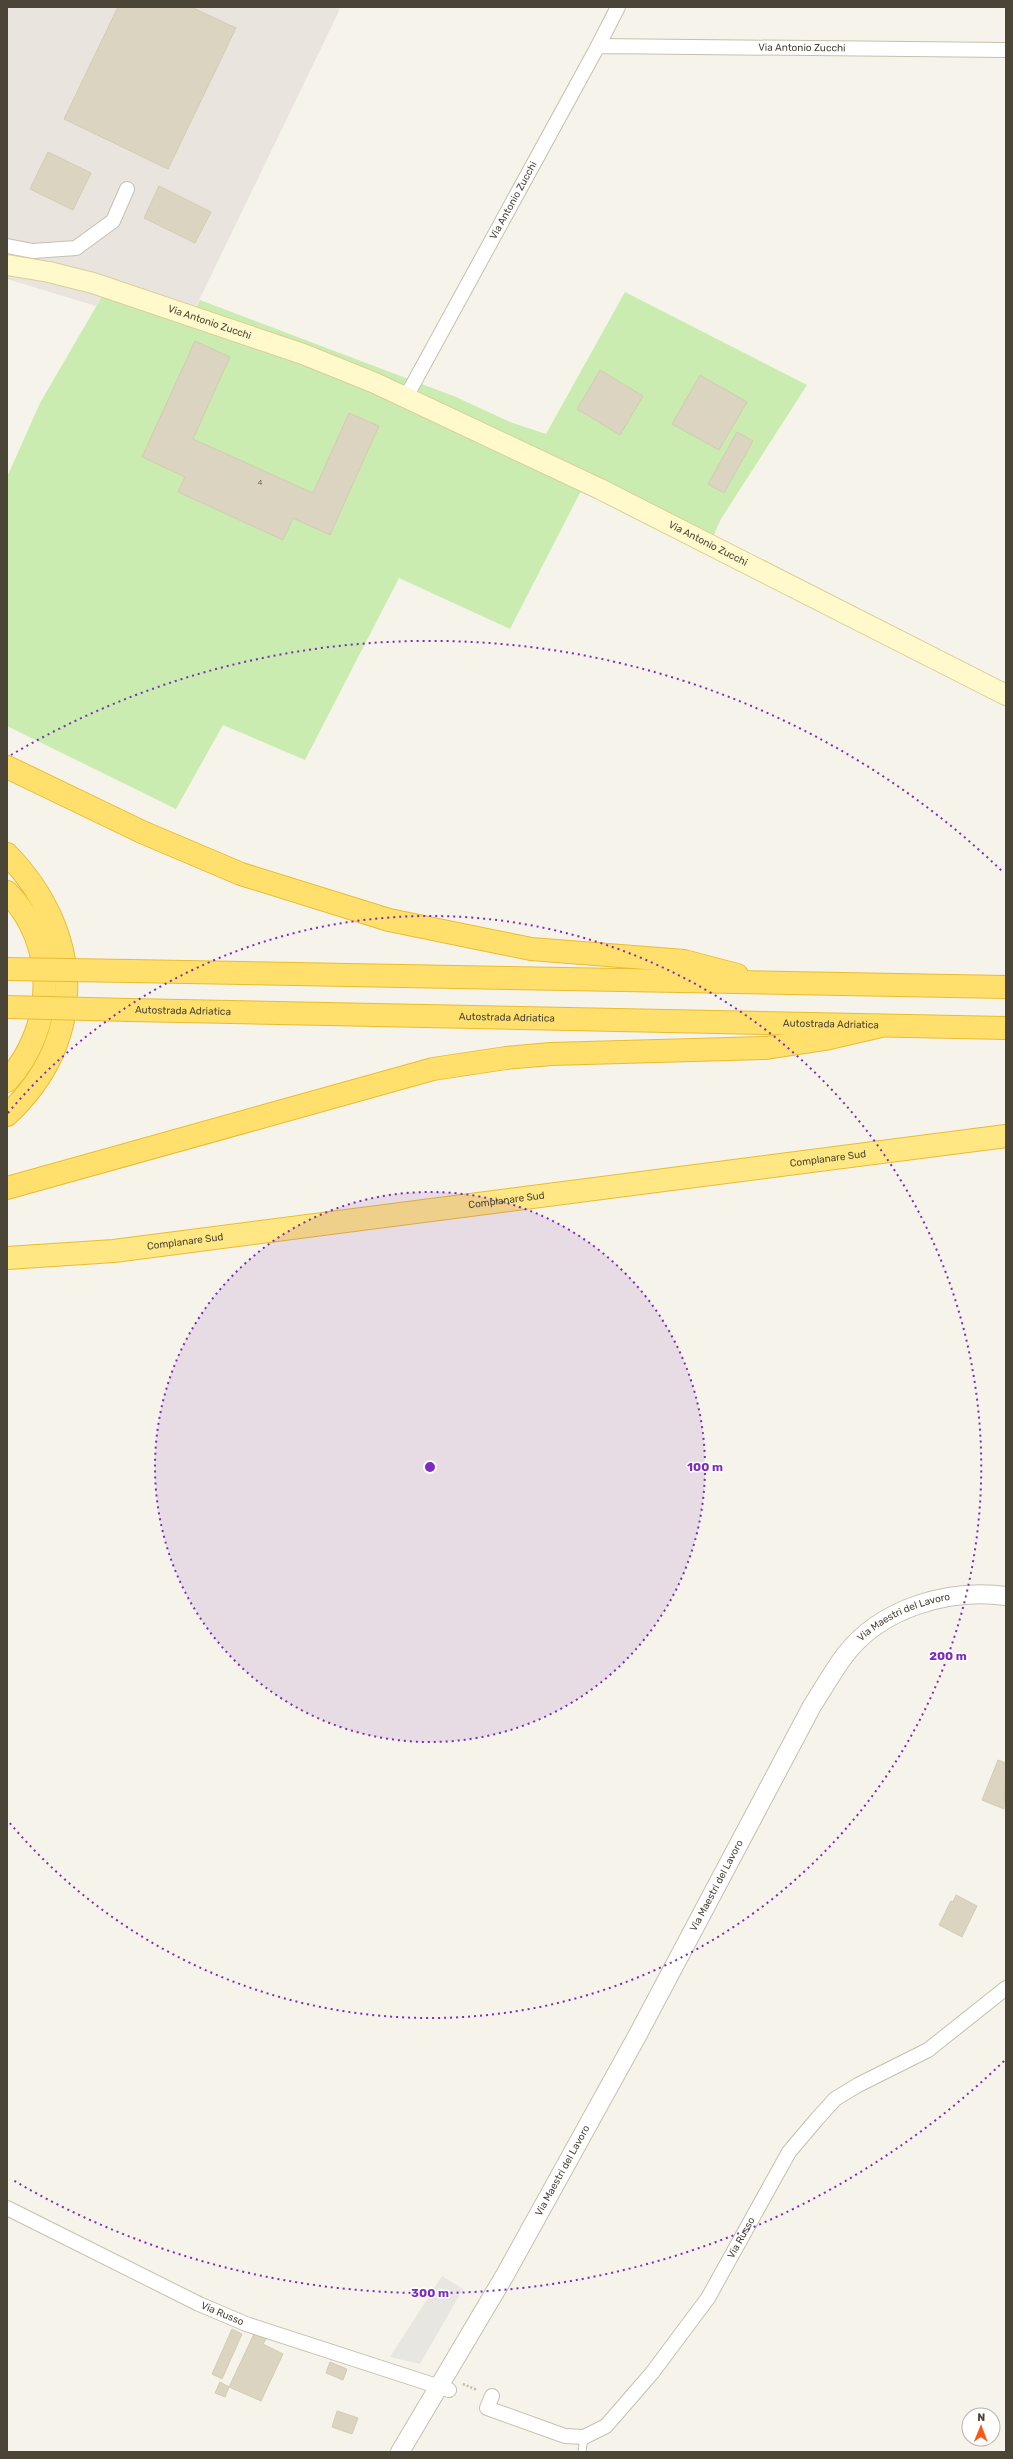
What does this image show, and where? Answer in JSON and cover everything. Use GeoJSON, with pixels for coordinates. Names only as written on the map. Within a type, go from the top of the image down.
{"type":"FeatureCollection","features":[{"type":"Feature","properties":{"kind":"highway"},"geometry":{"type":"LineString","coordinates":[[7,767],[142,832],[241,874],[388,920],[531,949],[684,961],[715,968],[759,982]]}},
{"type":"Feature","properties":{"kind":"highway"},"geometry":{"type":"LineString","coordinates":[[7,854],[33,886],[55,926],[66,965],[67,982],[59,1033],[52,1051],[32,1088],[7,1115]]}},
{"type":"Feature","properties":{"kind":"highway"},"geometry":{"type":"LineString","coordinates":[[7,892],[15,900],[28,921],[37,940],[46,984],[45,1005],[31,1048],[19,1068],[7,1081]]}},
{"type":"Feature","properties":{"kind":"highway"},"geometry":{"type":"LineString","coordinates":[[7,969],[1006,987]]}},
{"type":"Feature","properties":{"kind":"highway","name":"Autostrada Adriatica"},"geometry":{"type":"LineString","coordinates":[[7,1007],[1006,1028]]}},
{"type":"Feature","properties":{"kind":"highway"},"geometry":{"type":"LineString","coordinates":[[7,1188],[433,1069],[506,1058],[551,1054],[766,1048],[825,1039],[881,1026]]}},
{"type":"Feature","properties":{"kind":"highway","name":"Complanare Sud"},"geometry":{"type":"LineString","coordinates":[[7,1258],[114,1251],[1006,1136]]}},
{"type":"Feature","properties":{"kind":"main road","name":"Via Antonio Zucchi"},"geometry":{"type":"LineString","coordinates":[[7,265],[49,272],[93,283],[303,354],[406,398],[600,489],[1006,695]]}},
{"type":"Feature","properties":{"kind":"street","name":"Via Antonio Zucchi"},"geometry":{"type":"LineString","coordinates":[[406,398],[618,7]]}},
{"type":"Feature","properties":{"kind":"street","name":"Via Antonio Zucchi"},"geometry":{"type":"LineString","coordinates":[[598,46],[1006,50]]}},
{"type":"Feature","properties":{"kind":"street"},"geometry":{"type":"LineString","coordinates":[[7,246],[33,251],[76,248],[113,221],[127,189]]}},
{"type":"Feature","properties":{"kind":"street","name":"Via Maestri del Lavoro"},"geometry":{"type":"LineString","coordinates":[[414,2452],[444,2388],[636,2038],[812,1706],[845,1654],[870,1630],[923,1603],[955,1595],[983,1593],[1006,1596]]}},
{"type":"Feature","properties":{"kind":"street","name":"Via Russo"},"geometry":{"type":"LineString","coordinates":[[584,2437],[606,2426],[622,2409],[708,2298],[789,2152],[835,2099],[858,2085],[928,2050],[1006,1988]]}},
{"type":"Feature","properties":{"kind":"street","name":"Via Russo"},"geometry":{"type":"LineString","coordinates":[[7,2208],[199,2304],[246,2324],[444,2388]]}},
{"type":"Feature","properties":{"kind":"street","name":"Via Maestri del Lavoro"},"geometry":{"type":"LineString","coordinates":[[400,2452],[444,2388]]}},
{"type":"Feature","properties":{"kind":"street"},"geometry":{"type":"LineString","coordinates":[[492,2396],[487,2408],[493,2411],[565,2436],[584,2437]]}},
{"type":"Feature","properties":{"kind":"lane"},"geometry":{"type":"LineString","coordinates":[[582,2452],[584,2437]]}},
{"type":"Feature","properties":{"kind":"shaded area"},"geometry":{"type":"Polygon","coordinates":[[[7,7],[335,7],[340,9],[190,319],[104,293],[96,306],[7,279],[7,7]]]}},
{"type":"Feature","properties":{"kind":"shaded area"},"geometry":{"type":"Polygon","coordinates":[[[442,2276],[463,2289],[420,2364],[390,2357],[442,2276]]]}},
{"type":"Feature","properties":{"kind":"green space"},"geometry":{"type":"Polygon","coordinates":[[[625,292],[807,385],[721,519],[708,548],[582,489],[510,629],[399,578],[305,760],[223,725],[176,809],[7,726],[7,477],[40,403],[104,293],[190,319],[200,300],[456,397],[510,422],[546,434],[625,292]]]}},
{"type":"Feature","properties":{"kind":"building"},"geometry":{"type":"Polygon","coordinates":[[[118,7],[191,7],[236,28],[168,169],[64,119],[118,7]]]}},
{"type":"Feature","properties":{"kind":"building"},"geometry":{"type":"Polygon","coordinates":[[[48,152],[91,173],[73,210],[30,189],[48,152]]]}},
{"type":"Feature","properties":{"kind":"building"},"geometry":{"type":"Polygon","coordinates":[[[159,186],[211,212],[195,243],[144,218],[159,186]]]}},
{"type":"Feature","properties":{"kind":"building"},"geometry":{"type":"Polygon","coordinates":[[[195,341],[230,357],[193,439],[313,493],[349,413],[379,426],[330,535],[293,518],[283,540],[178,492],[185,477],[142,457],[195,341]]]}},
{"type":"Feature","properties":{"kind":"building"},"geometry":{"type":"Polygon","coordinates":[[[600,370],[643,396],[620,435],[577,409],[600,370]]]}},
{"type":"Feature","properties":{"kind":"building"},"geometry":{"type":"Polygon","coordinates":[[[700,375],[747,402],[719,450],[672,424],[700,375]]]}},
{"type":"Feature","properties":{"kind":"building"},"geometry":{"type":"Polygon","coordinates":[[[737,432],[753,441],[724,493],[708,484],[737,432]]]}},
{"type":"Feature","properties":{"kind":"building"},"geometry":{"type":"Polygon","coordinates":[[[998,1760],[1006,1763],[1004,1809],[982,1800],[998,1760]]]}},
{"type":"Feature","properties":{"kind":"building"},"geometry":{"type":"Polygon","coordinates":[[[956,1895],[977,1906],[962,1937],[939,1925],[951,1901],[953,1902],[956,1895]]]}},
{"type":"Feature","properties":{"kind":"building"},"geometry":{"type":"Polygon","coordinates":[[[232,2329],[242,2334],[222,2379],[212,2374],[232,2329]]]}},
{"type":"Feature","properties":{"kind":"building"},"geometry":{"type":"Polygon","coordinates":[[[254,2334],[266,2339],[263,2344],[283,2354],[261,2401],[229,2387],[254,2334]]]}},
{"type":"Feature","properties":{"kind":"building"},"geometry":{"type":"Polygon","coordinates":[[[330,2362],[347,2369],[343,2380],[326,2373],[330,2362]]]}},
{"type":"Feature","properties":{"kind":"building"},"geometry":{"type":"Polygon","coordinates":[[[220,2382],[229,2387],[225,2397],[215,2393],[220,2382]]]}},
{"type":"Feature","properties":{"kind":"building"},"geometry":{"type":"Polygon","coordinates":[[[337,2411],[358,2418],[352,2434],[332,2427],[337,2411]]]}}]}
